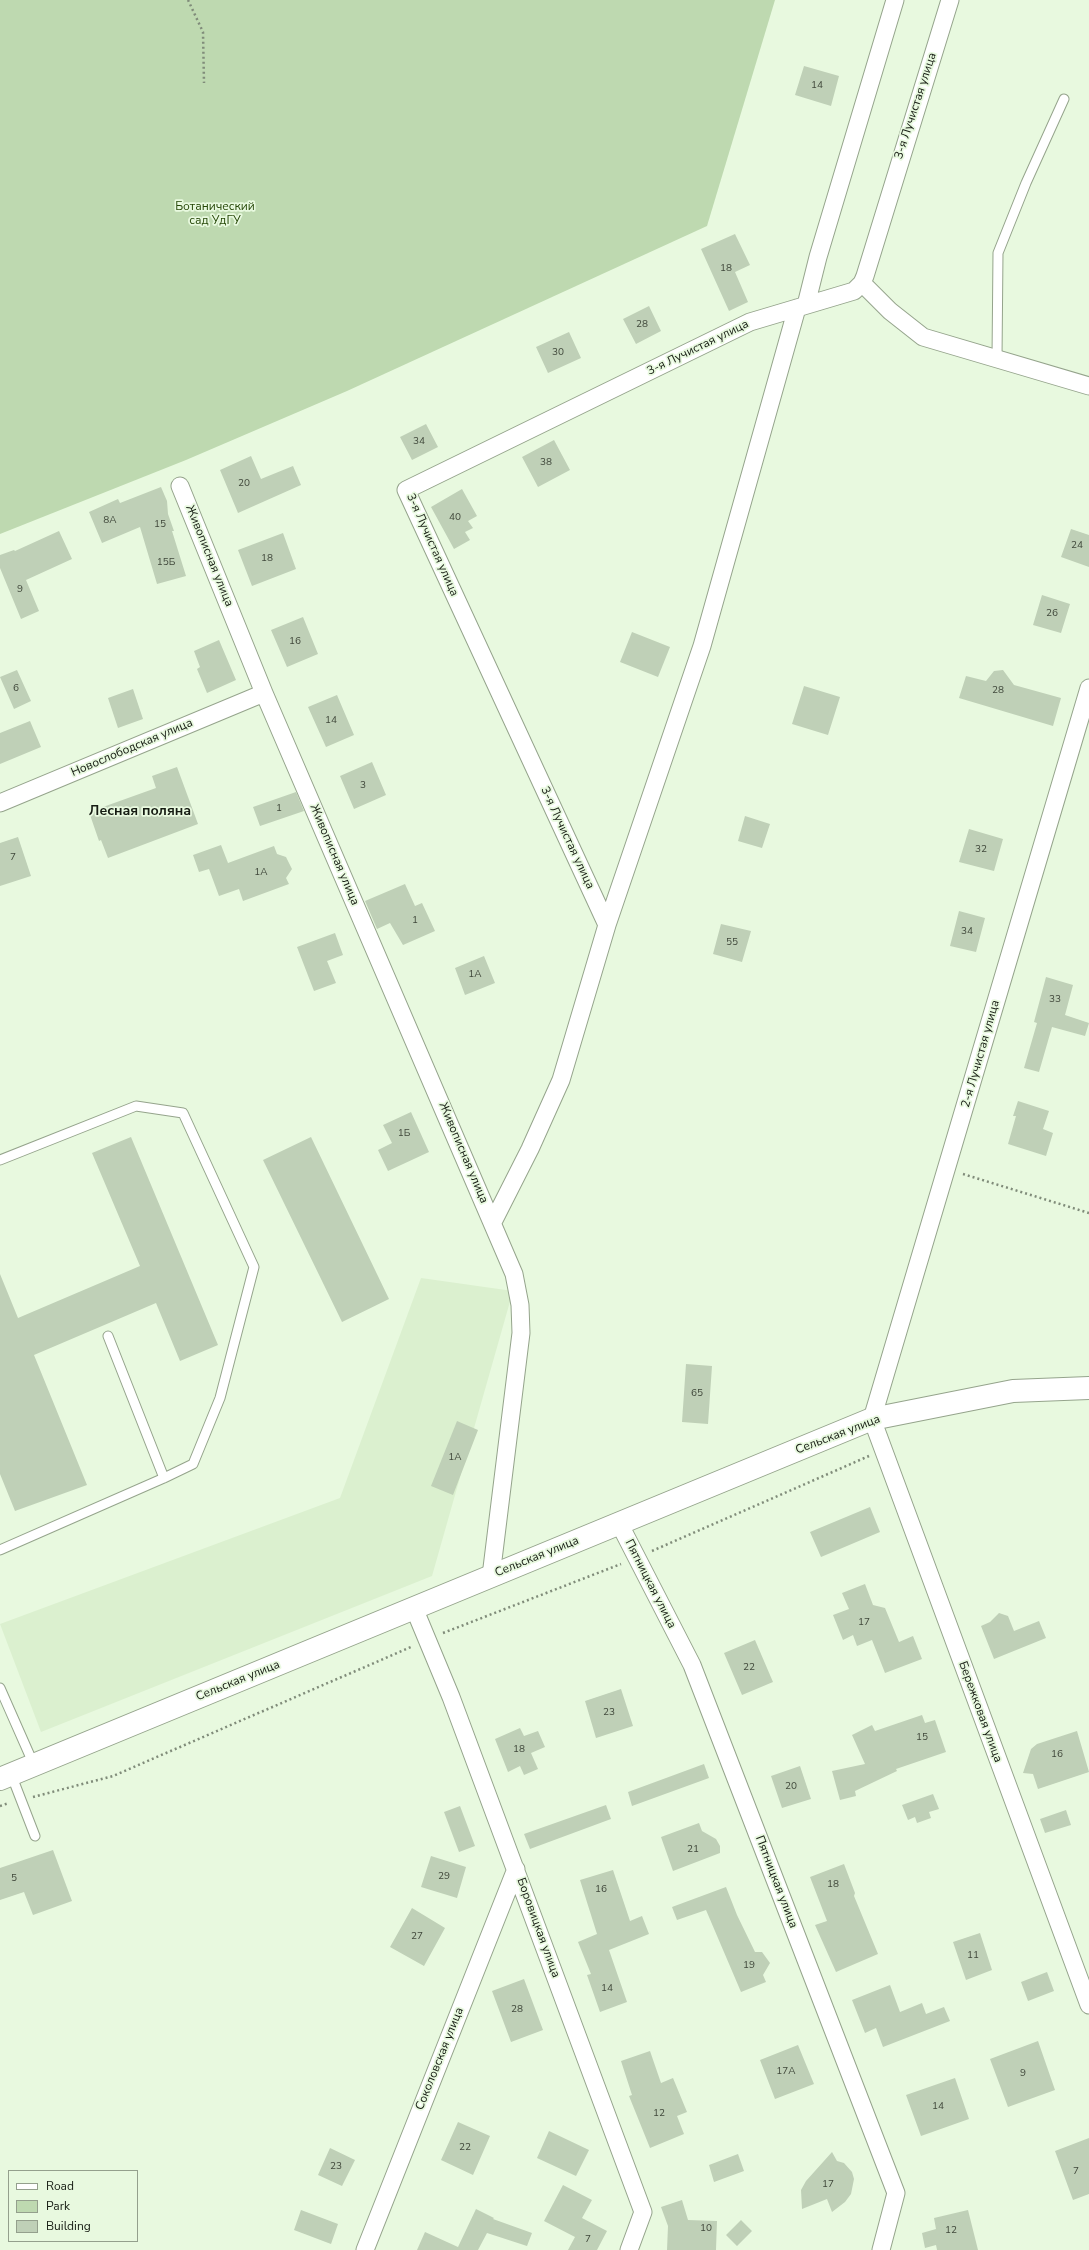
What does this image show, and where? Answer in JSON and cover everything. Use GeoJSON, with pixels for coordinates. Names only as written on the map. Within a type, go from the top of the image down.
{"type":"FeatureCollection","features":[{"type":"Feature","properties":{"kind":"street"},"geometry":{"type":"LineString","coordinates":[[493,1222],[530,1149],[561,1080],[607,925],[702,646],[802,306],[895,0]]}},
{"type":"Feature","properties":{"kind":"street","name":"3-я Лучистая улица"},"geometry":{"type":"LineString","coordinates":[[607,925],[406,490],[750,322],[854,291],[862,282],[950,0]]}},
{"type":"Feature","properties":{"kind":"street"},"geometry":{"type":"LineString","coordinates":[[862,282],[890,311],[923,336],[1089,386]]}},
{"type":"Feature","properties":{"kind":"street","name":"Живописная улица"},"geometry":{"type":"LineString","coordinates":[[180,486],[264,693],[493,1222],[514,1274],[520,1305],[521,1333],[491,1576]]}},
{"type":"Feature","properties":{"kind":"street","name":"2-я Лучистая улица"},"geometry":{"type":"LineString","coordinates":[[872,1420],[1089,688]]}},
{"type":"Feature","properties":{"kind":"street","name":"Новослободская улица"},"geometry":{"type":"LineString","coordinates":[[0,803],[264,693]]}},
{"type":"Feature","properties":{"kind":"street","name":"Сельская улица"},"geometry":{"type":"LineString","coordinates":[[6,1777],[872,1420],[1013,1391],[1089,1388]]}},
{"type":"Feature","properties":{"kind":"street","name":"Бережковая улица"},"geometry":{"type":"LineString","coordinates":[[872,1420],[1089,2005]]}},
{"type":"Feature","properties":{"kind":"street","name":"Пятницкая улица"},"geometry":{"type":"LineString","coordinates":[[619,1523],[692,1665],[896,2192],[881,2250]]}},
{"type":"Feature","properties":{"kind":"street","name":"Боровицкая улица"},"geometry":{"type":"LineString","coordinates":[[414,1608],[516,1869],[643,2212],[629,2250]]}},
{"type":"Feature","properties":{"kind":"street","name":"Соколовская улица"},"geometry":{"type":"LineString","coordinates":[[365,2250],[516,1869]]}},
{"type":"Feature","properties":{"kind":"lane"},"geometry":{"type":"LineString","coordinates":[[997,358],[998,253],[1026,183],[1064,99]]}},
{"type":"Feature","properties":{"kind":"lane"},"geometry":{"type":"LineString","coordinates":[[0,1160],[136,1106],[183,1113],[254,1267],[220,1398],[193,1464],[0,1550]]}},
{"type":"Feature","properties":{"kind":"lane"},"geometry":{"type":"LineString","coordinates":[[108,1336],[164,1478]]}},
{"type":"Feature","properties":{"kind":"lane"},"geometry":{"type":"LineString","coordinates":[[0,1688],[34,1765]]}},
{"type":"Feature","properties":{"kind":"lane"},"geometry":{"type":"LineString","coordinates":[[6,1777],[21,1800],[35,1836]]}},
{"type":"Feature","properties":{"kind":"path"},"geometry":{"type":"LineString","coordinates":[[188,0],[203,32],[204,83]]}},
{"type":"Feature","properties":{"kind":"path"},"geometry":{"type":"LineString","coordinates":[[947,1169],[1089,1213]]}},
{"type":"Feature","properties":{"kind":"path"},"geometry":{"type":"LineString","coordinates":[[0,1806],[113,1776],[427,1640],[637,1558],[883,1450]]}},
{"type":"Feature","properties":{"kind":"shaded area"},"geometry":{"type":"Polygon","coordinates":[[[421,1278],[513,1291],[432,1576],[41,1732],[0,1624],[340,1498],[421,1278]]]}},
{"type":"Feature","properties":{"kind":"green space","name":"Ботанический сад УдГУ"},"geometry":{"type":"Polygon","coordinates":[[[0,0],[775,0],[707,226],[347,391],[186,460],[0,534],[0,0]]]}},
{"type":"Feature","properties":{"kind":"building"},"geometry":{"type":"Polygon","coordinates":[[[804,66],[839,76],[831,106],[795,95],[804,66]]]}},
{"type":"Feature","properties":{"kind":"building"},"geometry":{"type":"Polygon","coordinates":[[[735,234],[750,265],[735,272],[748,302],[729,311],[701,249],[735,234]]]}},
{"type":"Feature","properties":{"kind":"building"},"geometry":{"type":"Polygon","coordinates":[[[649,306],[661,331],[636,344],[623,319],[649,306]]]}},
{"type":"Feature","properties":{"kind":"building"},"geometry":{"type":"Polygon","coordinates":[[[569,332],[581,358],[548,373],[536,347],[569,332]]]}},
{"type":"Feature","properties":{"kind":"building"},"geometry":{"type":"Polygon","coordinates":[[[426,424],[438,447],[412,460],[400,437],[426,424]]]}},
{"type":"Feature","properties":{"kind":"building"},"geometry":{"type":"Polygon","coordinates":[[[554,440],[570,470],[538,487],[522,457],[554,440]]]}},
{"type":"Feature","properties":{"kind":"building"},"geometry":{"type":"Polygon","coordinates":[[[251,456],[261,479],[293,466],[301,485],[238,513],[220,470],[251,456]]]}},
{"type":"Feature","properties":{"kind":"building"},"geometry":{"type":"Polygon","coordinates":[[[161,487],[167,501],[168,514],[174,531],[172,531],[186,576],[157,584],[140,527],[102,543],[89,512],[118,499],[120,503],[161,487]]]}},
{"type":"Feature","properties":{"kind":"building"},"geometry":{"type":"Polygon","coordinates":[[[462,489],[477,516],[468,521],[473,528],[465,532],[470,540],[454,549],[431,507],[462,489]]]}},
{"type":"Feature","properties":{"kind":"building"},"geometry":{"type":"Polygon","coordinates":[[[1071,529],[1089,535],[1089,567],[1061,557],[1071,529]]]}},
{"type":"Feature","properties":{"kind":"building"},"geometry":{"type":"Polygon","coordinates":[[[59,531],[72,559],[26,580],[39,611],[21,619],[0,568],[0,555],[14,550],[15,551],[59,531]]]}},
{"type":"Feature","properties":{"kind":"building"},"geometry":{"type":"Polygon","coordinates":[[[283,533],[296,569],[252,586],[238,550],[283,533]]]}},
{"type":"Feature","properties":{"kind":"building"},"geometry":{"type":"Polygon","coordinates":[[[1042,595],[1070,604],[1061,633],[1033,625],[1042,595]]]}},
{"type":"Feature","properties":{"kind":"building"},"geometry":{"type":"Polygon","coordinates":[[[303,617],[318,654],[287,667],[271,630],[303,617]]]}},
{"type":"Feature","properties":{"kind":"building"},"geometry":{"type":"Polygon","coordinates":[[[632,632],[670,647],[658,677],[620,662],[632,632]]]}},
{"type":"Feature","properties":{"kind":"building"},"geometry":{"type":"Polygon","coordinates":[[[219,640],[236,680],[207,693],[197,669],[200,667],[194,651],[219,640]]]}},
{"type":"Feature","properties":{"kind":"building"},"geometry":{"type":"Polygon","coordinates":[[[17,670],[31,701],[14,709],[0,677],[17,670]]]}},
{"type":"Feature","properties":{"kind":"building"},"geometry":{"type":"Polygon","coordinates":[[[1003,670],[1014,685],[1061,698],[1053,726],[959,698],[966,676],[986,681],[994,671],[1003,670]]]}},
{"type":"Feature","properties":{"kind":"building"},"geometry":{"type":"Polygon","coordinates":[[[804,686],[840,697],[828,735],[792,724],[804,686]]]}},
{"type":"Feature","properties":{"kind":"building"},"geometry":{"type":"Polygon","coordinates":[[[133,689],[143,719],[118,728],[108,698],[133,689]]]}},
{"type":"Feature","properties":{"kind":"building"},"geometry":{"type":"Polygon","coordinates":[[[337,695],[354,735],[326,747],[308,707],[337,695]]]}},
{"type":"Feature","properties":{"kind":"building"},"geometry":{"type":"Polygon","coordinates":[[[30,721],[41,747],[0,764],[0,733],[30,721]]]}},
{"type":"Feature","properties":{"kind":"building"},"geometry":{"type":"Polygon","coordinates":[[[372,762],[386,795],[354,809],[340,776],[372,762]]]}},
{"type":"Feature","properties":{"kind":"building"},"geometry":{"type":"Polygon","coordinates":[[[177,767],[198,824],[108,858],[101,840],[99,841],[89,812],[156,788],[152,776],[177,767]]]}},
{"type":"Feature","properties":{"kind":"building"},"geometry":{"type":"Polygon","coordinates":[[[296,792],[304,811],[260,826],[253,807],[296,792]]]}},
{"type":"Feature","properties":{"kind":"building"},"geometry":{"type":"Polygon","coordinates":[[[745,816],[770,824],[762,848],[738,841],[745,816]]]}},
{"type":"Feature","properties":{"kind":"building"},"geometry":{"type":"Polygon","coordinates":[[[969,829],[1003,839],[994,871],[959,862],[969,829]]]}},
{"type":"Feature","properties":{"kind":"building"},"geometry":{"type":"Polygon","coordinates":[[[18,837],[31,876],[0,886],[0,843],[18,837]]]}},
{"type":"Feature","properties":{"kind":"building"},"geometry":{"type":"Polygon","coordinates":[[[221,845],[228,863],[274,846],[277,854],[286,857],[292,869],[286,878],[289,884],[243,901],[239,889],[219,896],[209,869],[199,872],[193,855],[221,845]]]}},
{"type":"Feature","properties":{"kind":"building"},"geometry":{"type":"Polygon","coordinates":[[[405,884],[415,906],[422,903],[435,931],[403,945],[390,923],[377,929],[365,901],[405,884]]]}},
{"type":"Feature","properties":{"kind":"building"},"geometry":{"type":"Polygon","coordinates":[[[959,911],[985,918],[976,952],[950,946],[959,911]]]}},
{"type":"Feature","properties":{"kind":"building"},"geometry":{"type":"Polygon","coordinates":[[[721,924],[751,931],[742,962],[713,954],[721,924]]]}},
{"type":"Feature","properties":{"kind":"building"},"geometry":{"type":"Polygon","coordinates":[[[335,933],[343,955],[327,961],[336,983],[314,991],[297,947],[335,933]]]}},
{"type":"Feature","properties":{"kind":"building"},"geometry":{"type":"Polygon","coordinates":[[[484,956],[495,983],[465,995],[455,968],[484,956]]]}},
{"type":"Feature","properties":{"kind":"building"},"geometry":{"type":"Polygon","coordinates":[[[1046,977],[1073,985],[1065,1015],[1089,1023],[1085,1036],[1052,1027],[1039,1072],[1024,1068],[1037,1023],[1034,1022],[1046,977]]]}},
{"type":"Feature","properties":{"kind":"building"},"geometry":{"type":"Polygon","coordinates":[[[1018,1101],[1049,1111],[1043,1129],[1053,1133],[1046,1156],[1008,1144],[1016,1116],[1013,1116],[1018,1101]]]}},
{"type":"Feature","properties":{"kind":"building"},"geometry":{"type":"Polygon","coordinates":[[[411,1112],[429,1152],[388,1171],[378,1150],[392,1143],[383,1125],[411,1112]]]}},
{"type":"Feature","properties":{"kind":"building"},"geometry":{"type":"Polygon","coordinates":[[[131,1137],[218,1345],[180,1361],[156,1303],[34,1355],[87,1485],[15,1511],[0,1474],[0,1274],[18,1318],[140,1266],[92,1153],[131,1137]]]}},
{"type":"Feature","properties":{"kind":"building"},"geometry":{"type":"Polygon","coordinates":[[[311,1137],[389,1299],[342,1322],[263,1160],[311,1137]]]}},
{"type":"Feature","properties":{"kind":"building"},"geometry":{"type":"Polygon","coordinates":[[[686,1364],[712,1366],[708,1424],[682,1422],[686,1364]]]}},
{"type":"Feature","properties":{"kind":"building"},"geometry":{"type":"Polygon","coordinates":[[[457,1421],[478,1430],[453,1495],[431,1486],[457,1421]]]}},
{"type":"Feature","properties":{"kind":"building"},"geometry":{"type":"Polygon","coordinates":[[[870,1507],[880,1532],[821,1557],[810,1532],[870,1507]]]}},
{"type":"Feature","properties":{"kind":"building"},"geometry":{"type":"Polygon","coordinates":[[[865,1584],[873,1605],[885,1608],[899,1642],[913,1636],[922,1659],[885,1673],[872,1640],[857,1646],[853,1635],[843,1640],[833,1615],[849,1609],[842,1593],[865,1584]]]}},
{"type":"Feature","properties":{"kind":"building"},"geometry":{"type":"Polygon","coordinates":[[[999,1613],[1008,1616],[1014,1631],[1039,1621],[1046,1638],[994,1659],[981,1626],[990,1622],[999,1613]]]}},
{"type":"Feature","properties":{"kind":"building"},"geometry":{"type":"Polygon","coordinates":[[[755,1640],[773,1682],[742,1695],[724,1653],[755,1640]]]}},
{"type":"Feature","properties":{"kind":"building"},"geometry":{"type":"Polygon","coordinates":[[[621,1689],[633,1726],[596,1738],[585,1701],[621,1689]]]}},
{"type":"Feature","properties":{"kind":"building"},"geometry":{"type":"Polygon","coordinates":[[[922,1715],[925,1723],[935,1720],[946,1752],[896,1769],[897,1771],[855,1791],[856,1796],[840,1800],[832,1771],[865,1764],[852,1735],[872,1725],[875,1731],[922,1715]]]}},
{"type":"Feature","properties":{"kind":"building"},"geometry":{"type":"Polygon","coordinates":[[[520,1728],[524,1736],[538,1731],[545,1747],[531,1753],[538,1769],[524,1775],[520,1766],[508,1772],[495,1739],[520,1728]]]}},
{"type":"Feature","properties":{"kind":"building"},"geometry":{"type":"Polygon","coordinates":[[[1077,1731],[1089,1772],[1038,1789],[1033,1774],[1023,1773],[1031,1749],[1037,1744],[1077,1731]]]}},
{"type":"Feature","properties":{"kind":"building"},"geometry":{"type":"Polygon","coordinates":[[[704,1764],[709,1778],[632,1806],[628,1792],[704,1764]]]}},
{"type":"Feature","properties":{"kind":"building"},"geometry":{"type":"Polygon","coordinates":[[[800,1766],[811,1799],[782,1808],[771,1776],[800,1766]]]}},
{"type":"Feature","properties":{"kind":"building"},"geometry":{"type":"Polygon","coordinates":[[[933,1794],[939,1809],[929,1812],[931,1818],[917,1823],[915,1817],[908,1820],[902,1805],[933,1794]]]}},
{"type":"Feature","properties":{"kind":"building"},"geometry":{"type":"Polygon","coordinates":[[[606,1805],[611,1819],[530,1849],[524,1834],[606,1805]]]}},
{"type":"Feature","properties":{"kind":"building"},"geometry":{"type":"Polygon","coordinates":[[[460,1806],[475,1846],[459,1852],[444,1812],[460,1806]]]}},
{"type":"Feature","properties":{"kind":"building"},"geometry":{"type":"Polygon","coordinates":[[[1066,1810],[1071,1825],[1045,1833],[1040,1819],[1066,1810]]]}},
{"type":"Feature","properties":{"kind":"building"},"geometry":{"type":"Polygon","coordinates":[[[699,1823],[702,1831],[716,1839],[720,1846],[720,1853],[673,1871],[661,1837],[699,1823]]]}},
{"type":"Feature","properties":{"kind":"building"},"geometry":{"type":"Polygon","coordinates":[[[53,1850],[72,1901],[33,1915],[24,1892],[0,1900],[0,1868],[53,1850]]]}},
{"type":"Feature","properties":{"kind":"building"},"geometry":{"type":"Polygon","coordinates":[[[431,1856],[466,1867],[457,1898],[421,1887],[431,1856]]]}},
{"type":"Feature","properties":{"kind":"building"},"geometry":{"type":"Polygon","coordinates":[[[844,1864],[855,1893],[854,1896],[878,1954],[836,1972],[815,1925],[827,1921],[810,1877],[844,1864]]]}},
{"type":"Feature","properties":{"kind":"building"},"geometry":{"type":"Polygon","coordinates":[[[613,1870],[630,1921],[642,1916],[649,1934],[609,1950],[627,2002],[600,2012],[587,1975],[591,1974],[578,1942],[597,1934],[580,1880],[613,1870]]]}},
{"type":"Feature","properties":{"kind":"building"},"geometry":{"type":"Polygon","coordinates":[[[726,1887],[737,1915],[755,1952],[762,1952],[770,1963],[763,1975],[766,1982],[741,1992],[706,1910],[677,1920],[672,1907],[726,1887]]]}},
{"type":"Feature","properties":{"kind":"building"},"geometry":{"type":"Polygon","coordinates":[[[412,1908],[445,1928],[424,1966],[390,1947],[412,1908]]]}},
{"type":"Feature","properties":{"kind":"building"},"geometry":{"type":"Polygon","coordinates":[[[980,1933],[992,1970],[966,1980],[953,1942],[980,1933]]]}},
{"type":"Feature","properties":{"kind":"building"},"geometry":{"type":"Polygon","coordinates":[[[1047,1972],[1054,1991],[1028,2001],[1021,1982],[1047,1972]]]}},
{"type":"Feature","properties":{"kind":"building"},"geometry":{"type":"Polygon","coordinates":[[[524,1979],[543,2030],[511,2042],[492,1991],[524,1979]]]}},
{"type":"Feature","properties":{"kind":"building"},"geometry":{"type":"Polygon","coordinates":[[[890,1985],[900,2012],[922,2003],[926,2014],[944,2007],[950,2021],[883,2047],[876,2028],[865,2033],[852,2000],[890,1985]]]}},
{"type":"Feature","properties":{"kind":"building"},"geometry":{"type":"Polygon","coordinates":[[[1038,2041],[1055,2090],[1008,2107],[990,2059],[1038,2041]]]}},
{"type":"Feature","properties":{"kind":"building"},"geometry":{"type":"Polygon","coordinates":[[[798,2045],[814,2084],[775,2099],[760,2060],[798,2045]]]}},
{"type":"Feature","properties":{"kind":"building"},"geometry":{"type":"Polygon","coordinates":[[[650,2051],[661,2083],[673,2078],[687,2112],[677,2116],[684,2134],[650,2148],[629,2096],[632,2095],[621,2061],[650,2051]]]}},
{"type":"Feature","properties":{"kind":"building"},"geometry":{"type":"Polygon","coordinates":[[[955,2078],[969,2119],[921,2136],[906,2095],[955,2078]]]}},
{"type":"Feature","properties":{"kind":"building"},"geometry":{"type":"Polygon","coordinates":[[[458,2122],[490,2136],[473,2175],[441,2160],[458,2122]]]}},
{"type":"Feature","properties":{"kind":"building"},"geometry":{"type":"Polygon","coordinates":[[[549,2131],[589,2150],[576,2176],[537,2158],[549,2131]]]}},
{"type":"Feature","properties":{"kind":"building"},"geometry":{"type":"Polygon","coordinates":[[[1089,2138],[1089,2194],[1073,2200],[1055,2151],[1089,2138]]]}},
{"type":"Feature","properties":{"kind":"building"},"geometry":{"type":"Polygon","coordinates":[[[330,2148],[355,2160],[342,2186],[318,2175],[330,2148]]]}},
{"type":"Feature","properties":{"kind":"building"},"geometry":{"type":"Polygon","coordinates":[[[832,2152],[837,2161],[844,2163],[852,2172],[854,2179],[851,2194],[845,2202],[832,2212],[827,2199],[802,2209],[801,2190],[806,2181],[832,2152]]]}},
{"type":"Feature","properties":{"kind":"building"},"geometry":{"type":"Polygon","coordinates":[[[738,2154],[744,2171],[714,2182],[709,2165],[738,2154]]]}},
{"type":"Feature","properties":{"kind":"building"},"geometry":{"type":"Polygon","coordinates":[[[563,2185],[592,2200],[582,2218],[607,2231],[597,2250],[568,2250],[575,2237],[544,2221],[563,2185]]]}},
{"type":"Feature","properties":{"kind":"building"},"geometry":{"type":"Polygon","coordinates":[[[682,2200],[688,2220],[717,2221],[716,2250],[667,2250],[668,2226],[661,2207],[682,2200]]]}},
{"type":"Feature","properties":{"kind":"building"},"geometry":{"type":"Polygon","coordinates":[[[476,2209],[494,2218],[493,2219],[532,2233],[527,2246],[487,2233],[478,2250],[417,2250],[425,2232],[458,2247],[476,2209]]]}},
{"type":"Feature","properties":{"kind":"building"},"geometry":{"type":"Polygon","coordinates":[[[301,2210],[338,2224],[331,2244],[294,2230],[301,2210]]]}},
{"type":"Feature","properties":{"kind":"building"},"geometry":{"type":"Polygon","coordinates":[[[968,2210],[978,2250],[937,2250],[936,2245],[925,2248],[922,2233],[936,2229],[934,2218],[968,2210]]]}},
{"type":"Feature","properties":{"kind":"building"},"geometry":{"type":"Polygon","coordinates":[[[741,2220],[752,2231],[737,2246],[726,2235],[741,2220]]]}},
{"type":"Feature","properties":{"kind":"district","name":"Лесная поляна"},"geometry":{"type":"Point","coordinates":[140,812]}}]}
